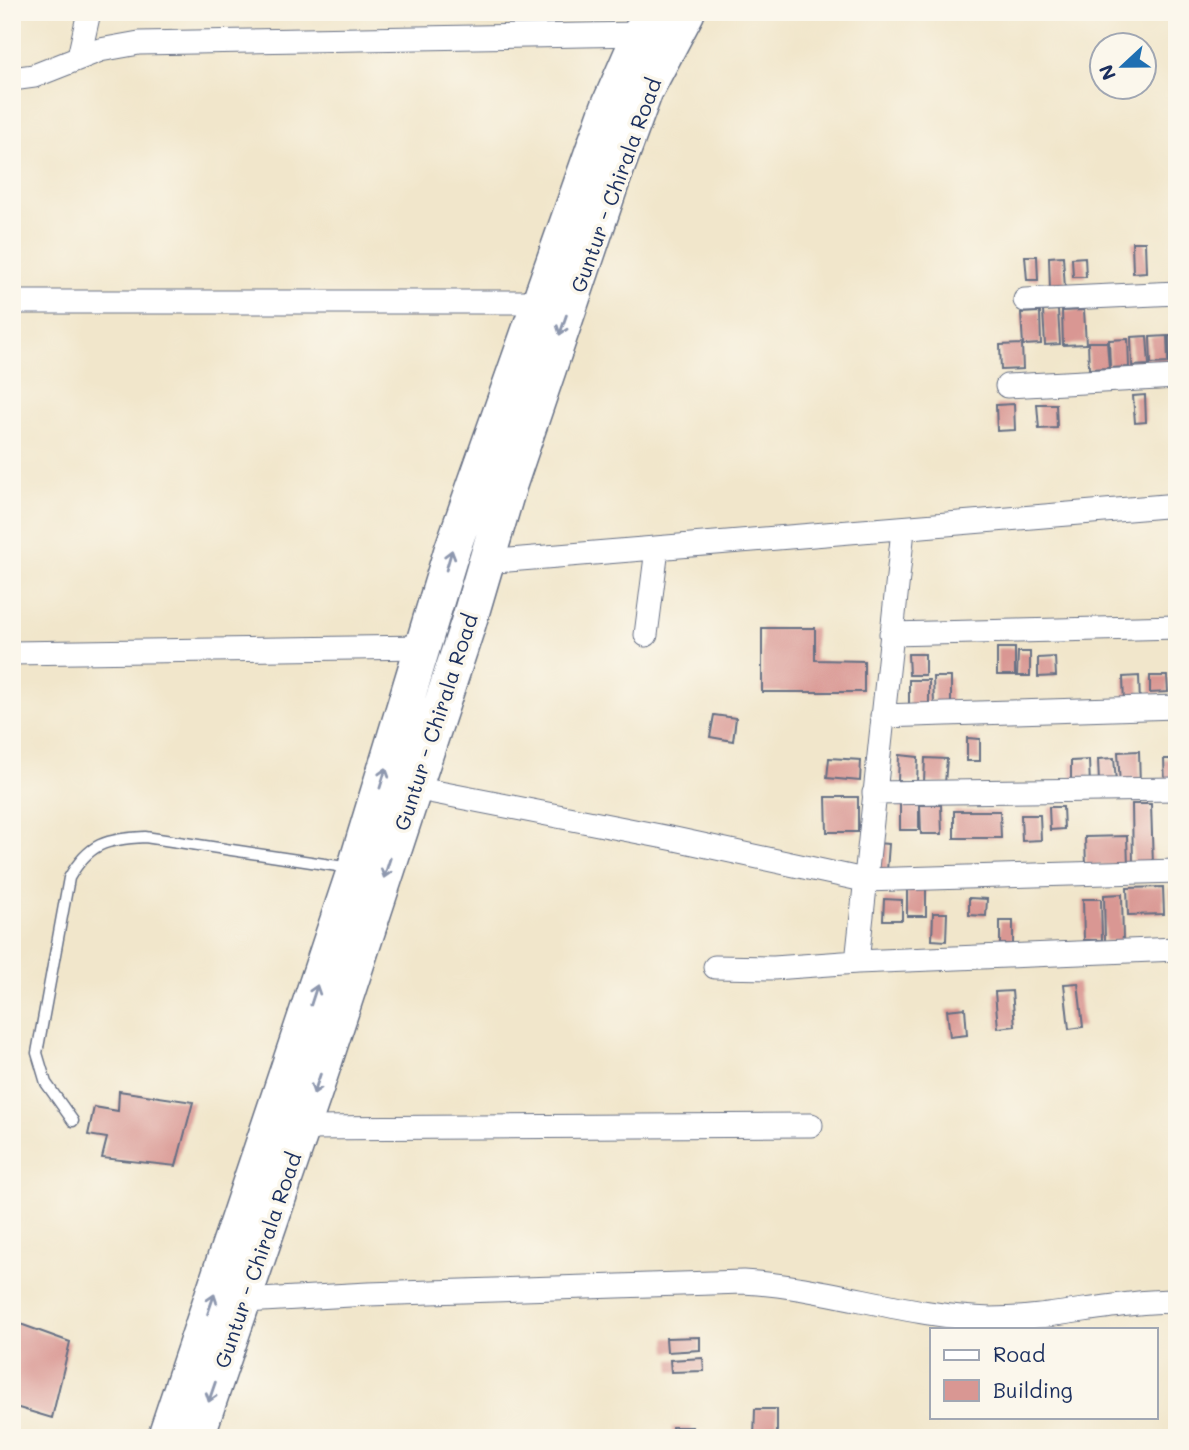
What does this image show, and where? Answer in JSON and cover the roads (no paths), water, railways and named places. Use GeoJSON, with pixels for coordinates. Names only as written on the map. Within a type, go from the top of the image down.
{"type":"FeatureCollection","features":[{"type":"Feature","properties":{"kind":"main road","name":"Guntur - Chirala Road"},"geometry":{"type":"LineString","coordinates":[[196,1438],[302,1128],[485,562],[645,91],[687,12]]}},
{"type":"Feature","properties":{"kind":"main road","name":"Guntur - Chirala Road"},"geometry":{"type":"LineString","coordinates":[[165,1438],[355,869],[425,647],[451,553],[608,108],[645,23]]}},
{"type":"Feature","properties":{"kind":"street"},"geometry":{"type":"LineString","coordinates":[[79,57],[89,12]]}},
{"type":"Feature","properties":{"kind":"street"},"geometry":{"type":"LineString","coordinates":[[12,79],[34,76],[100,50],[139,43],[645,23]]}},
{"type":"Feature","properties":{"kind":"street"},"geometry":{"type":"LineString","coordinates":[[1025,300],[1177,293]]}},
{"type":"Feature","properties":{"kind":"street"},"geometry":{"type":"LineString","coordinates":[[12,302],[540,302]]}},
{"type":"Feature","properties":{"kind":"street"},"geometry":{"type":"LineString","coordinates":[[1007,386],[1177,377]]}},
{"type":"Feature","properties":{"kind":"street"},"geometry":{"type":"LineString","coordinates":[[485,562],[903,530],[1177,505]]}},
{"type":"Feature","properties":{"kind":"street"},"geometry":{"type":"LineString","coordinates":[[857,962],[903,530]]}},
{"type":"Feature","properties":{"kind":"street"},"geometry":{"type":"LineString","coordinates":[[646,635],[657,549]]}},
{"type":"Feature","properties":{"kind":"street"},"geometry":{"type":"LineString","coordinates":[[891,634],[1177,627]]}},
{"type":"Feature","properties":{"kind":"street"},"geometry":{"type":"LineString","coordinates":[[12,653],[425,647]]}},
{"type":"Feature","properties":{"kind":"street"},"geometry":{"type":"LineString","coordinates":[[882,716],[1177,707]]}},
{"type":"Feature","properties":{"kind":"street"},"geometry":{"type":"LineString","coordinates":[[414,788],[675,839],[864,880],[1177,871]]}},
{"type":"Feature","properties":{"kind":"street"},"geometry":{"type":"LineString","coordinates":[[874,793],[1177,789]]}},
{"type":"Feature","properties":{"kind":"street"},"geometry":{"type":"LineString","coordinates":[[715,967],[774,968],[1177,949]]}},
{"type":"Feature","properties":{"kind":"street"},"geometry":{"type":"LineString","coordinates":[[302,1128],[811,1125]]}},
{"type":"Feature","properties":{"kind":"street"},"geometry":{"type":"LineString","coordinates":[[244,1301],[409,1292],[743,1282],[784,1284],[924,1311],[991,1318],[1177,1301]]}},
{"type":"Feature","properties":{"kind":"lane"},"geometry":{"type":"LineString","coordinates":[[73,1121],[46,1083],[37,1052],[69,878],[80,860],[95,846],[117,838],[145,837],[355,869]]}}]}
